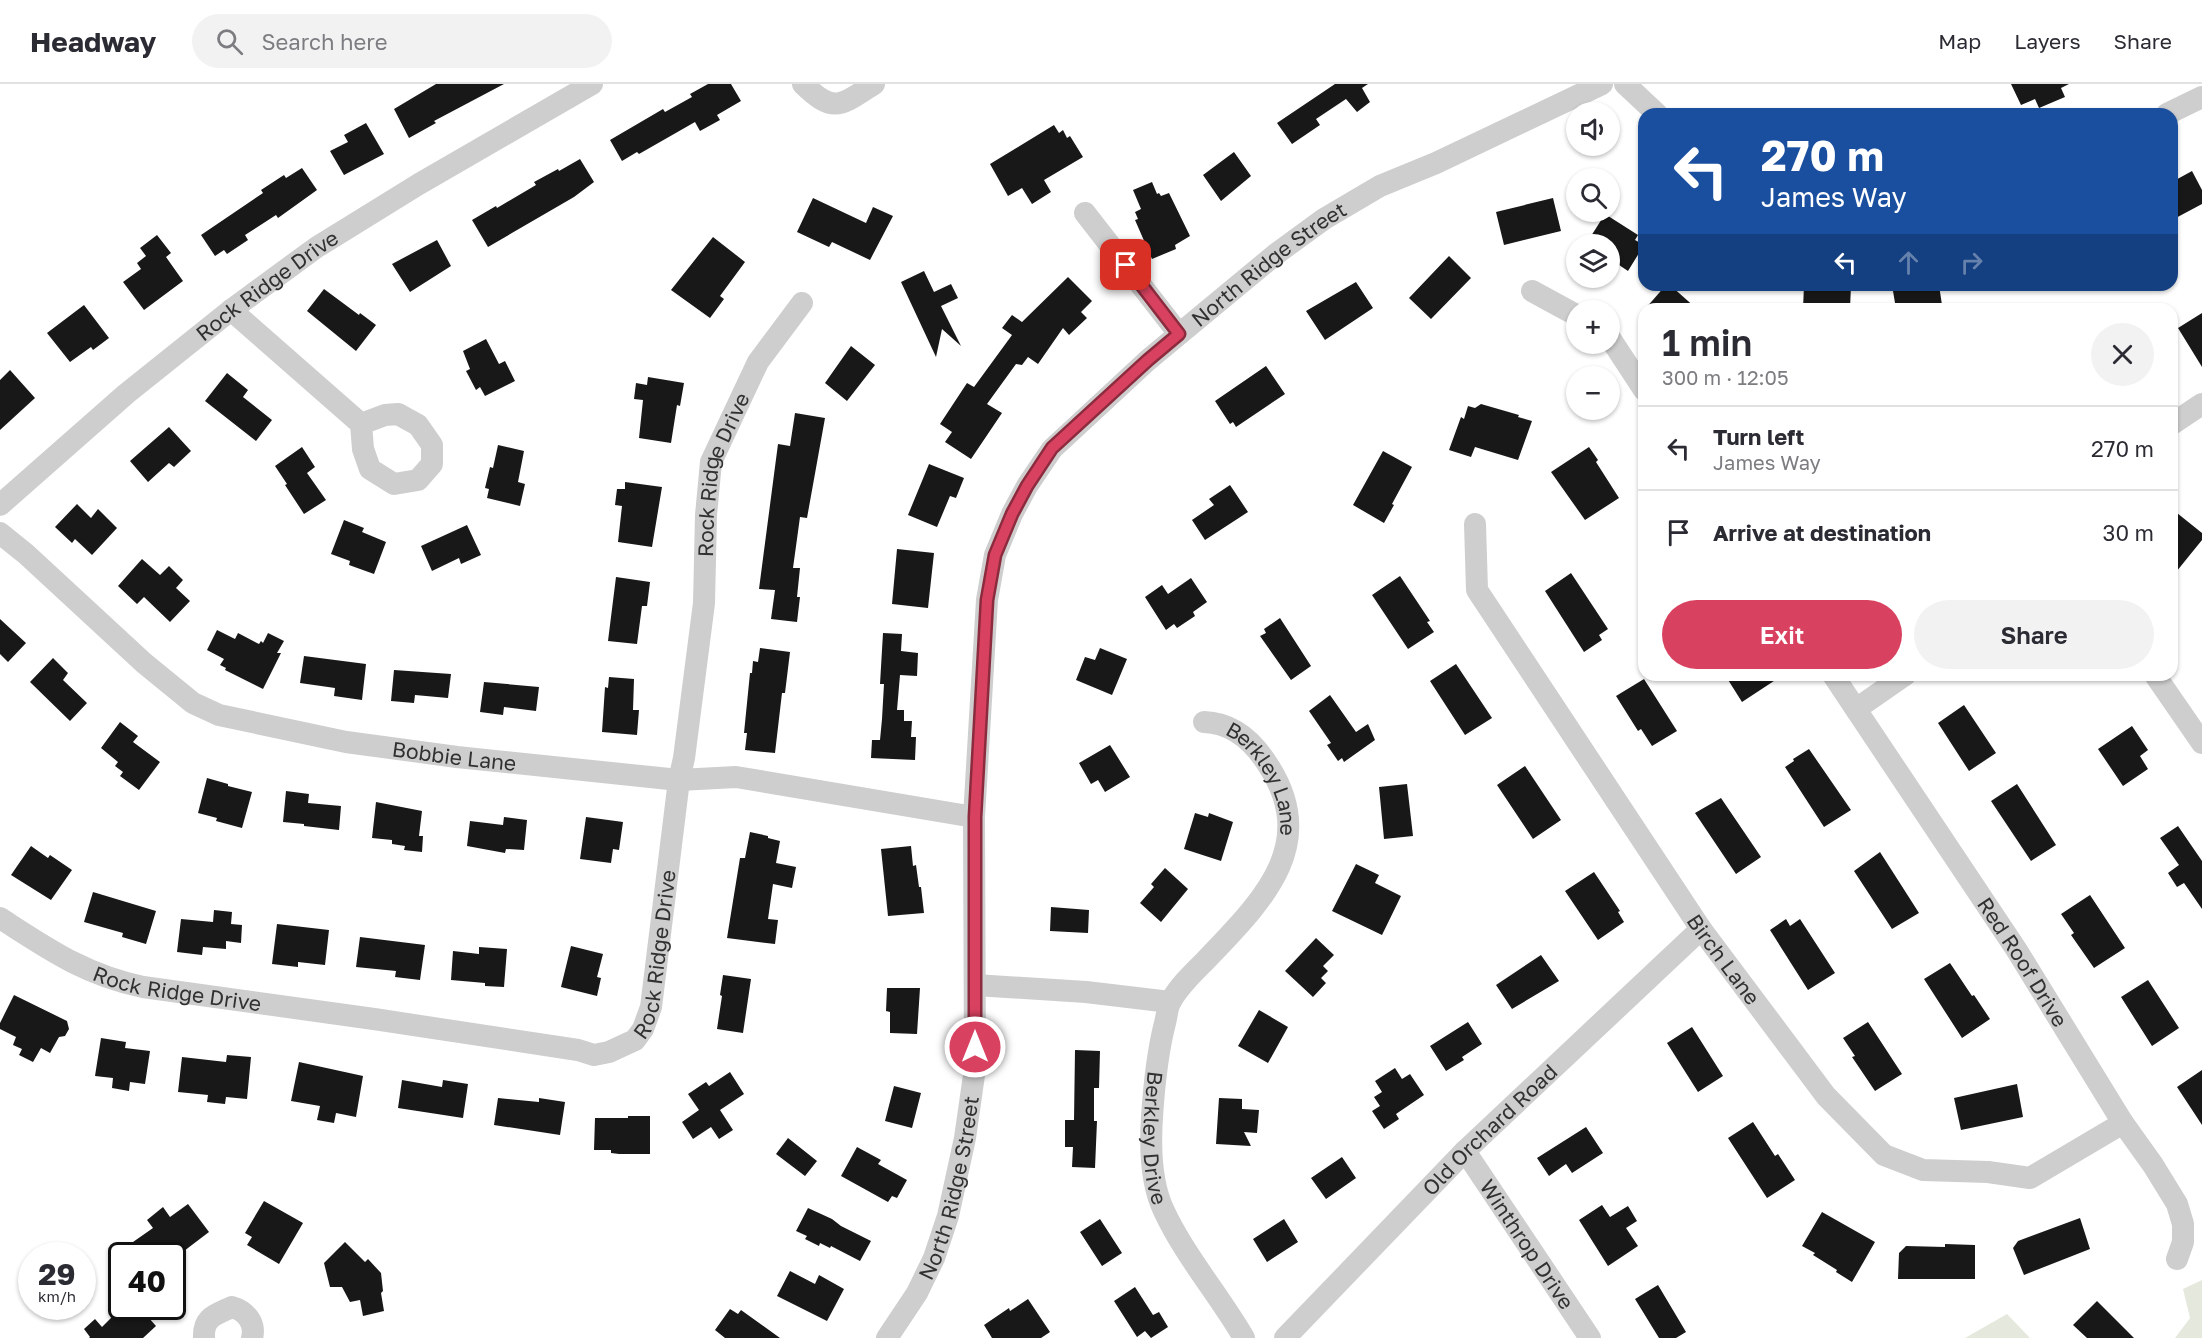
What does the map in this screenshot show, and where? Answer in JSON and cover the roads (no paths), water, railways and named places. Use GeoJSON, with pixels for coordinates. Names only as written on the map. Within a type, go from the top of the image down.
{"type":"FeatureCollection","features":[{"type":"Feature","properties":{"kind":"street","name":"Rock Ridge Drive"},"geometry":{"type":"LineString","coordinates":[[0,505],[126,394],[231,310],[317,247],[419,184],[592,84]]}},
{"type":"Feature","properties":{"kind":"street"},"geometry":{"type":"LineString","coordinates":[[803,84],[818,98],[836,104],[848,101],[874,84]]}},
{"type":"Feature","properties":{"kind":"street","name":"North Ridge Street"},"geometry":{"type":"LineString","coordinates":[[887,1338],[916,1293],[934,1258],[948,1216],[965,1138],[975,1068],[975,817],[987,600],[995,555],[1012,514],[1027,486],[1052,448],[1148,360],[1276,254],[1333,214],[1380,186],[1436,163],[1602,84]]}},
{"type":"Feature","properties":{"kind":"street"},"geometry":{"type":"LineString","coordinates":[[1625,84],[1651,108]]}},
{"type":"Feature","properties":{"kind":"street"},"geometry":{"type":"LineString","coordinates":[[2178,109],[2202,97]]}},
{"type":"Feature","properties":{"kind":"street"},"geometry":{"type":"LineString","coordinates":[[1085,213],[1179,334]]}},
{"type":"Feature","properties":{"kind":"street"},"geometry":{"type":"LineString","coordinates":[[1532,291],[1566,310]]}},
{"type":"Feature","properties":{"kind":"street","name":"Rock Ridge Drive"},"geometry":{"type":"LineString","coordinates":[[0,918],[61,958],[112,981],[142,987],[374,1019],[566,1048],[594,1055],[609,1052],[635,1040],[643,1029],[651,1007],[679,780],[705,603],[706,514],[711,462],[758,362],[802,303]]}},
{"type":"Feature","properties":{"kind":"street"},"geometry":{"type":"LineString","coordinates":[[231,310],[361,424]]}},
{"type":"Feature","properties":{"kind":"street"},"geometry":{"type":"LineString","coordinates":[[1620,353],[1638,381]]}},
{"type":"Feature","properties":{"kind":"street"},"geometry":{"type":"LineString","coordinates":[[2178,419],[2202,404]]}},
{"type":"Feature","properties":{"kind":"street","name":"Birch Lane"},"geometry":{"type":"LineString","coordinates":[[1475,524],[1477,590],[1701,929],[1826,1096],[1884,1155],[1923,1170],[1988,1172],[2030,1178],[2123,1123]]}},
{"type":"Feature","properties":{"kind":"street","name":"Bobbie Lane"},"geometry":{"type":"LineString","coordinates":[[0,533],[152,669],[193,703],[219,715],[346,742],[457,757],[679,780],[736,777],[975,817]]}},
{"type":"Feature","properties":{"kind":"street","name":"Red Roof Drive"},"geometry":{"type":"LineString","coordinates":[[1837,681],[2016,949],[2123,1123],[2177,1204],[2183,1224],[2183,1242],[2177,1259]]}},
{"type":"Feature","properties":{"kind":"street"},"geometry":{"type":"LineString","coordinates":[[1856,709],[1896,681]]}},
{"type":"Feature","properties":{"kind":"street"},"geometry":{"type":"LineString","coordinates":[[2159,681],[2202,743]]}},
{"type":"Feature","properties":{"kind":"street","name":"Berkley Lane"},"geometry":{"type":"LineString","coordinates":[[1170,1002],[1254,909],[1280,870],[1288,840],[1287,812],[1279,781],[1257,748],[1233,729],[1219,722],[1204,722]]}},
{"type":"Feature","properties":{"kind":"street","name":"Old Orchard Road"},"geometry":{"type":"LineString","coordinates":[[1285,1338],[1465,1151],[1701,929]]}},
{"type":"Feature","properties":{"kind":"street"},"geometry":{"type":"LineString","coordinates":[[975,985],[1086,992],[1170,1002]]}},
{"type":"Feature","properties":{"kind":"street","name":"Berkley Drive"},"geometry":{"type":"LineString","coordinates":[[1170,1002],[1159,1045],[1152,1119],[1153,1172],[1163,1210],[1244,1338]]}},
{"type":"Feature","properties":{"kind":"street","name":"Winthrop Drive"},"geometry":{"type":"LineString","coordinates":[[1465,1151],[1590,1338]]}},
{"type":"Feature","properties":{"kind":"street"},"geometry":{"type":"LineString","coordinates":[[204,1338],[204,1326],[211,1316],[232,1307],[241,1310],[252,1323],[254,1331],[252,1338]]}}]}
